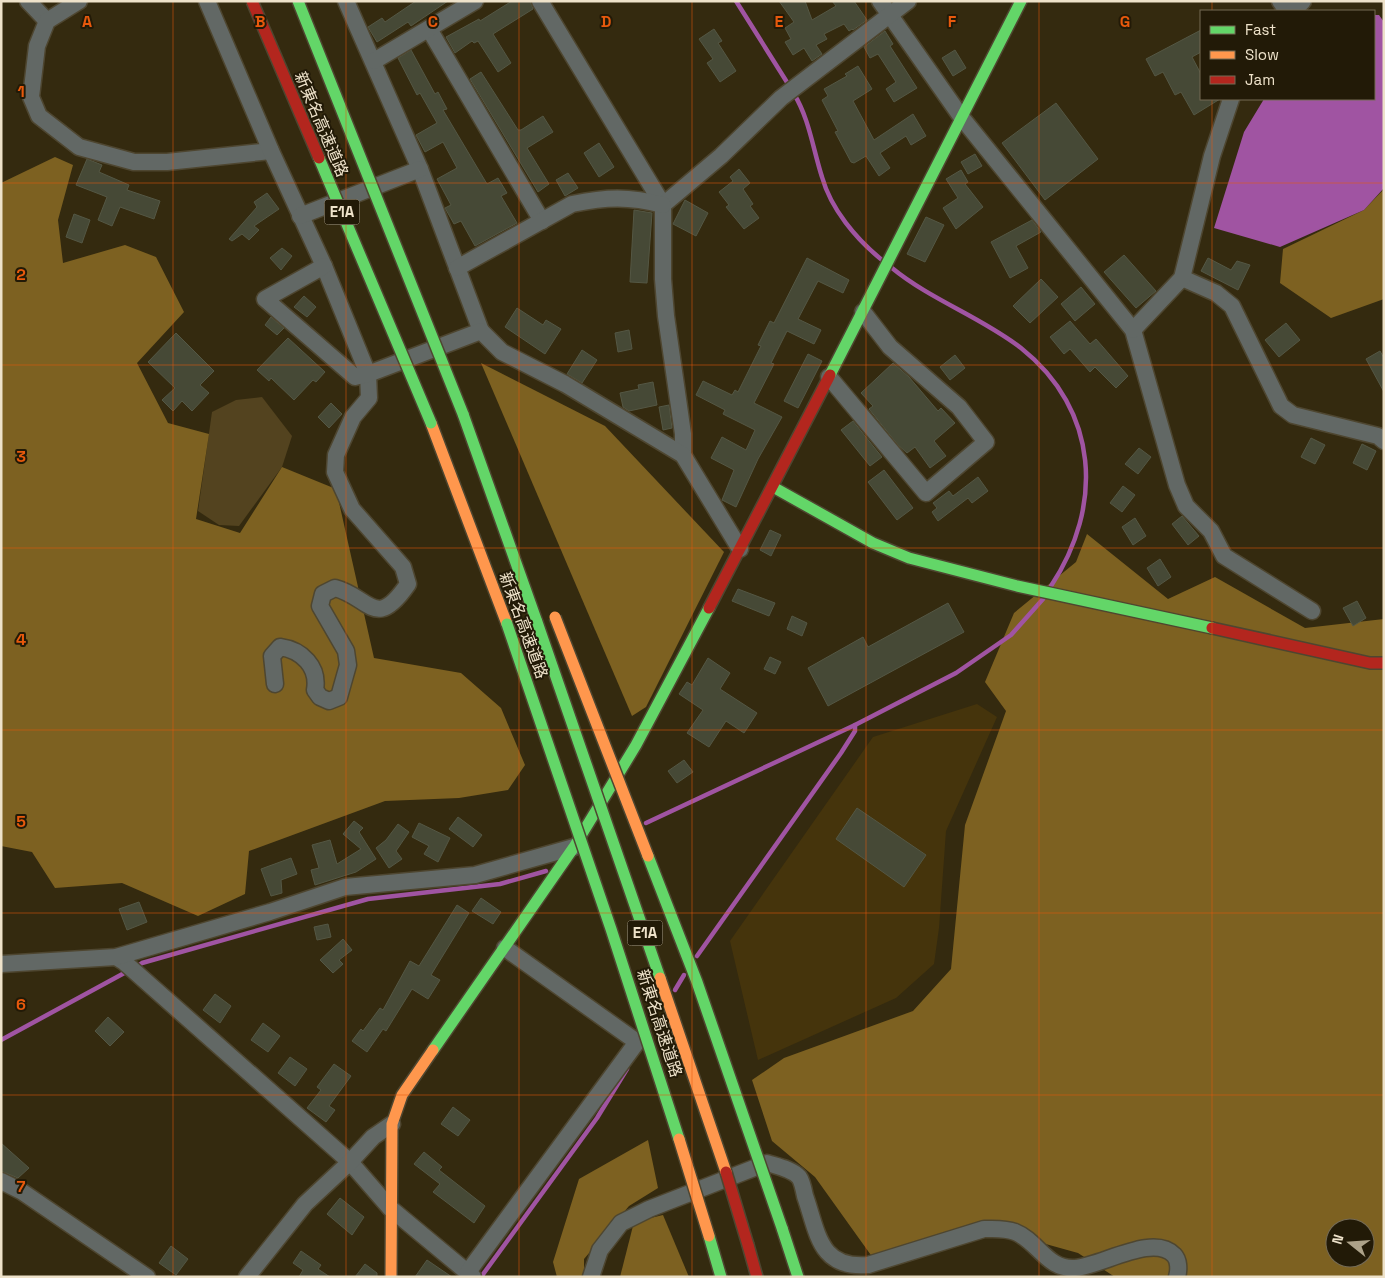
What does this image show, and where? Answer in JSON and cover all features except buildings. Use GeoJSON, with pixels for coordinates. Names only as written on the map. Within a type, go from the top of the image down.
{"type":"FeatureCollection","features":[{"type":"Feature","properties":{"kind":"main road"},"geometry":{"type":"LineString","coordinates":[[245,1],[278,62]]}},
{"type":"Feature","properties":{"kind":"main road","name":"新東名高速道路"},"geometry":{"type":"LineString","coordinates":[[252,1],[431,423],[507,624],[676,1127],[720,1277]]}},
{"type":"Feature","properties":{"kind":"main road","name":"新東名高速道路"},"geometry":{"type":"LineString","coordinates":[[298,1],[463,414],[502,521],[717,1144],[757,1277]]}},
{"type":"Feature","properties":{"kind":"main road"},"geometry":{"type":"LineString","coordinates":[[391,1277],[392,1124],[402,1094],[574,847],[636,745],[773,488],[1020,1]]}},
{"type":"Feature","properties":{"kind":"main road"},"geometry":{"type":"LineString","coordinates":[[773,488],[873,543],[909,558],[1061,595],[1351,659],[1384,663]]}},
{"type":"Feature","properties":{"kind":"main road"},"geometry":{"type":"LineString","coordinates":[[502,521],[533,577]]}},
{"type":"Feature","properties":{"kind":"main road"},"geometry":{"type":"LineString","coordinates":[[553,613],[697,982],[798,1277]]}},
{"type":"Feature","properties":{"kind":"main road"},"geometry":{"type":"LineString","coordinates":[[791,1252],[806,1277]]}},
{"type":"Feature","properties":{"kind":"street"},"geometry":{"type":"LineString","coordinates":[[28,1],[47,21]]}},
{"type":"Feature","properties":{"kind":"street"},"geometry":{"type":"LineString","coordinates":[[79,1],[47,21],[37,46],[32,97],[39,116],[79,147],[134,162],[167,162],[271,152]]}},
{"type":"Feature","properties":{"kind":"street"},"geometry":{"type":"LineString","coordinates":[[207,1],[271,152],[324,266],[368,374],[368,398],[353,417],[336,455],[335,472],[352,509],[402,568],[408,584],[396,601],[383,608],[369,607],[344,590],[335,588],[323,594],[320,606],[346,651],[348,665],[339,697],[329,701],[320,697],[315,690],[317,679],[315,670],[292,649],[280,647],[272,656],[275,684]]}},
{"type":"Feature","properties":{"kind":"street"},"geometry":{"type":"LineString","coordinates":[[346,1],[420,169],[481,331],[502,352],[565,384],[683,454],[740,549]]}},
{"type":"Feature","properties":{"kind":"street"},"geometry":{"type":"LineString","coordinates":[[374,61],[474,1]]}},
{"type":"Feature","properties":{"kind":"street"},"geometry":{"type":"LineString","coordinates":[[540,1],[663,205],[665,307],[683,434],[683,454]]}},
{"type":"Feature","properties":{"kind":"street"},"geometry":{"type":"LineString","coordinates":[[663,205],[721,156],[781,98],[885,8],[908,1]]}},
{"type":"Feature","properties":{"kind":"street"},"geometry":{"type":"LineString","coordinates":[[1294,10],[1303,1]]}},
{"type":"Feature","properties":{"kind":"street"},"geometry":{"type":"LineString","coordinates":[[885,8],[962,118],[1134,330],[1178,485],[1186,506],[1211,531],[1224,556],[1312,611]]}},
{"type":"Feature","properties":{"kind":"street"},"geometry":{"type":"LineString","coordinates":[[429,29],[542,220]]}},
{"type":"Feature","properties":{"kind":"street"},"geometry":{"type":"LineString","coordinates":[[1134,330],[1182,278],[1212,156],[1231,100]]}},
{"type":"Feature","properties":{"kind":"street"},"geometry":{"type":"LineString","coordinates":[[300,216],[420,169]]}},
{"type":"Feature","properties":{"kind":"street"},"geometry":{"type":"LineString","coordinates":[[457,268],[572,204],[593,200],[634,198],[663,205]]}},
{"type":"Feature","properties":{"kind":"street"},"geometry":{"type":"LineString","coordinates":[[324,266],[265,299],[355,377],[368,374],[481,331]]}},
{"type":"Feature","properties":{"kind":"street"},"geometry":{"type":"LineString","coordinates":[[1182,278],[1216,293],[1232,306],[1280,406],[1293,415],[1378,436],[1384,441]]}},
{"type":"Feature","properties":{"kind":"street"},"geometry":{"type":"LineString","coordinates":[[829,377],[926,493],[986,442],[959,407],[890,347],[862,312]]}},
{"type":"Feature","properties":{"kind":"street"},"geometry":{"type":"LineString","coordinates":[[1,964],[120,959],[270,912],[345,886],[475,875],[574,847]]}},
{"type":"Feature","properties":{"kind":"street"},"geometry":{"type":"LineString","coordinates":[[120,959],[350,1162],[390,1208],[470,1274],[636,1042],[505,948]]}},
{"type":"Feature","properties":{"kind":"street"},"geometry":{"type":"LineString","coordinates":[[247,1277],[305,1204],[350,1162],[373,1137],[392,1124]]}},
{"type":"Feature","properties":{"kind":"street"},"geometry":{"type":"LineString","coordinates":[[591,1277],[600,1250],[621,1223],[649,1209],[767,1163],[799,1177],[826,1250],[837,1261],[852,1266],[868,1265],[984,1229],[1004,1229],[1016,1232],[1062,1268],[1078,1268],[1142,1249],[1158,1247],[1168,1250],[1176,1257],[1179,1271],[1176,1277]]}},
{"type":"Feature","properties":{"kind":"street"},"geometry":{"type":"LineString","coordinates":[[1,1181],[21,1191],[148,1277]]}},
{"type":"Feature","properties":{"kind":"shaded area"},"geometry":{"type":"Polygon","coordinates":[[[1375,15],[1379,15],[1384,22],[1384,188],[1364,210],[1280,247],[1214,228],[1244,132],[1263,100],[1375,100],[1375,15]]]}},
{"type":"Feature","properties":{"kind":"shaded area"},"geometry":{"type":"Polygon","coordinates":[[[55,157],[73,165],[58,220],[63,263],[125,245],[156,257],[184,312],[137,363],[168,423],[209,434],[196,519],[240,533],[282,467],[336,489],[374,658],[461,673],[501,708],[525,765],[508,790],[459,798],[385,801],[249,851],[245,894],[198,916],[122,883],[55,888],[32,852],[1,846],[1,183],[55,157]]]}},
{"type":"Feature","properties":{"kind":"shaded area"},"geometry":{"type":"Polygon","coordinates":[[[1384,189],[1384,299],[1331,318],[1280,283],[1283,249],[1364,210],[1384,189]]]}},
{"type":"Feature","properties":{"kind":"shaded area"},"geometry":{"type":"Polygon","coordinates":[[[481,363],[605,426],[724,552],[646,707],[632,716],[481,363]]]}},
{"type":"Feature","properties":{"kind":"shaded area"},"geometry":{"type":"Polygon","coordinates":[[[262,397],[292,436],[282,467],[239,526],[219,525],[198,511],[212,412],[236,400],[262,397]]]}},
{"type":"Feature","properties":{"kind":"shaded area"},"geometry":{"type":"Polygon","coordinates":[[[1087,534],[1168,599],[1215,577],[1305,628],[1384,619],[1384,1277],[1115,1277],[1078,1253],[978,1225],[873,1258],[815,1177],[772,1141],[752,1080],[784,1058],[913,1011],[951,969],[965,825],[1006,711],[985,682],[1014,613],[1076,562],[1087,534]]]}},
{"type":"Feature","properties":{"kind":"shaded area"},"geometry":{"type":"Polygon","coordinates":[[[977,704],[997,717],[946,831],[939,928],[934,964],[896,998],[758,1060],[730,941],[873,737],[977,704]]]}},
{"type":"Feature","properties":{"kind":"shaded area"},"geometry":{"type":"Polygon","coordinates":[[[648,1140],[658,1188],[629,1206],[584,1259],[584,1277],[557,1277],[553,1262],[579,1179],[648,1140]]]}},
{"type":"Feature","properties":{"kind":"shaded area"},"geometry":{"type":"Polygon","coordinates":[[[663,1215],[689,1277],[620,1277],[634,1222],[663,1215]]]}},
{"type":"Feature","properties":{"kind":"waterway"},"geometry":{"type":"LineString","coordinates":[[736,1],[790,87]]}},
{"type":"Feature","properties":{"kind":"waterway"},"geometry":{"type":"LineString","coordinates":[[794,94],[807,123],[822,177],[832,201],[854,233],[882,260]]}},
{"type":"Feature","properties":{"kind":"waterway"},"geometry":{"type":"LineString","coordinates":[[892,268],[923,290],[1006,337],[1021,348],[1047,373],[1066,400],[1079,429],[1085,460],[1085,492],[1080,524],[1068,555],[1051,586]]}},
{"type":"Feature","properties":{"kind":"waterway"},"geometry":{"type":"LineString","coordinates":[[646,823],[855,725],[956,673],[1011,635],[1043,599]]}},
{"type":"Feature","properties":{"kind":"waterway"},"geometry":{"type":"LineString","coordinates":[[697,956],[841,753],[855,731],[855,725]]}},
{"type":"Feature","properties":{"kind":"waterway"},"geometry":{"type":"LineString","coordinates":[[135,968],[142,963],[368,899],[500,884],[546,871]]}},
{"type":"Feature","properties":{"kind":"waterway"},"geometry":{"type":"LineString","coordinates":[[1,1040],[128,971]]}},
{"type":"Feature","properties":{"kind":"waterway"},"geometry":{"type":"LineString","coordinates":[[675,990],[684,975]]}},
{"type":"Feature","properties":{"kind":"waterway"},"geometry":{"type":"LineString","coordinates":[[481,1277],[597,1118],[627,1069]]}},
{"type":"Feature","properties":{"kind":"traffic: fast"},"geometry":{"type":"LineString","coordinates":[[298,1],[463,414]]}},
{"type":"Feature","properties":{"kind":"traffic: fast"},"geometry":{"type":"LineString","coordinates":[[830,375],[1021,1]]}},
{"type":"Feature","properties":{"kind":"traffic: fast"},"geometry":{"type":"LineString","coordinates":[[319,158],[431,423]]}},
{"type":"Feature","properties":{"kind":"traffic: fast"},"geometry":{"type":"LineString","coordinates":[[463,414],[537,622]]}},
{"type":"Feature","properties":{"kind":"traffic: fast"},"geometry":{"type":"LineString","coordinates":[[773,487],[873,543],[909,558],[1017,586],[1212,628]]}},
{"type":"Feature","properties":{"kind":"traffic: fast"},"geometry":{"type":"LineString","coordinates":[[433,1050],[574,847],[636,745],[709,608]]}},
{"type":"Feature","properties":{"kind":"traffic: fast"},"geometry":{"type":"LineString","coordinates":[[537,622],[660,978]]}},
{"type":"Feature","properties":{"kind":"traffic: fast"},"geometry":{"type":"LineString","coordinates":[[507,624],[611,929],[679,1139]]}},
{"type":"Feature","properties":{"kind":"traffic: fast"},"geometry":{"type":"LineString","coordinates":[[648,856],[697,982],[782,1228]]}},
{"type":"Feature","properties":{"kind":"traffic: fast"},"geometry":{"type":"LineString","coordinates":[[782,1228],[798,1277]]}},
{"type":"Feature","properties":{"kind":"traffic: fast"},"geometry":{"type":"LineString","coordinates":[[709,1236],[721,1277]]}},
{"type":"Feature","properties":{"kind":"traffic: slow"},"geometry":{"type":"LineString","coordinates":[[431,423],[507,624]]}},
{"type":"Feature","properties":{"kind":"traffic: slow"},"geometry":{"type":"LineString","coordinates":[[555,617],[648,856]]}},
{"type":"Feature","properties":{"kind":"traffic: slow"},"geometry":{"type":"LineString","coordinates":[[660,978],[726,1172]]}},
{"type":"Feature","properties":{"kind":"traffic: slow"},"geometry":{"type":"LineString","coordinates":[[391,1277],[392,1124],[402,1095],[433,1050]]}},
{"type":"Feature","properties":{"kind":"traffic: slow"},"geometry":{"type":"LineString","coordinates":[[679,1139],[709,1236]]}},
{"type":"Feature","properties":{"kind":"traffic: jam"},"geometry":{"type":"LineString","coordinates":[[252,1],[319,158]]}},
{"type":"Feature","properties":{"kind":"traffic: jam"},"geometry":{"type":"LineString","coordinates":[[709,608],[830,375]]}},
{"type":"Feature","properties":{"kind":"traffic: jam"},"geometry":{"type":"LineString","coordinates":[[1212,628],[1370,663],[1384,663]]}},
{"type":"Feature","properties":{"kind":"traffic: jam"},"geometry":{"type":"LineString","coordinates":[[726,1172],[748,1245]]}},
{"type":"Feature","properties":{"kind":"traffic: jam"},"geometry":{"type":"LineString","coordinates":[[748,1245],[757,1277]]}}]}
